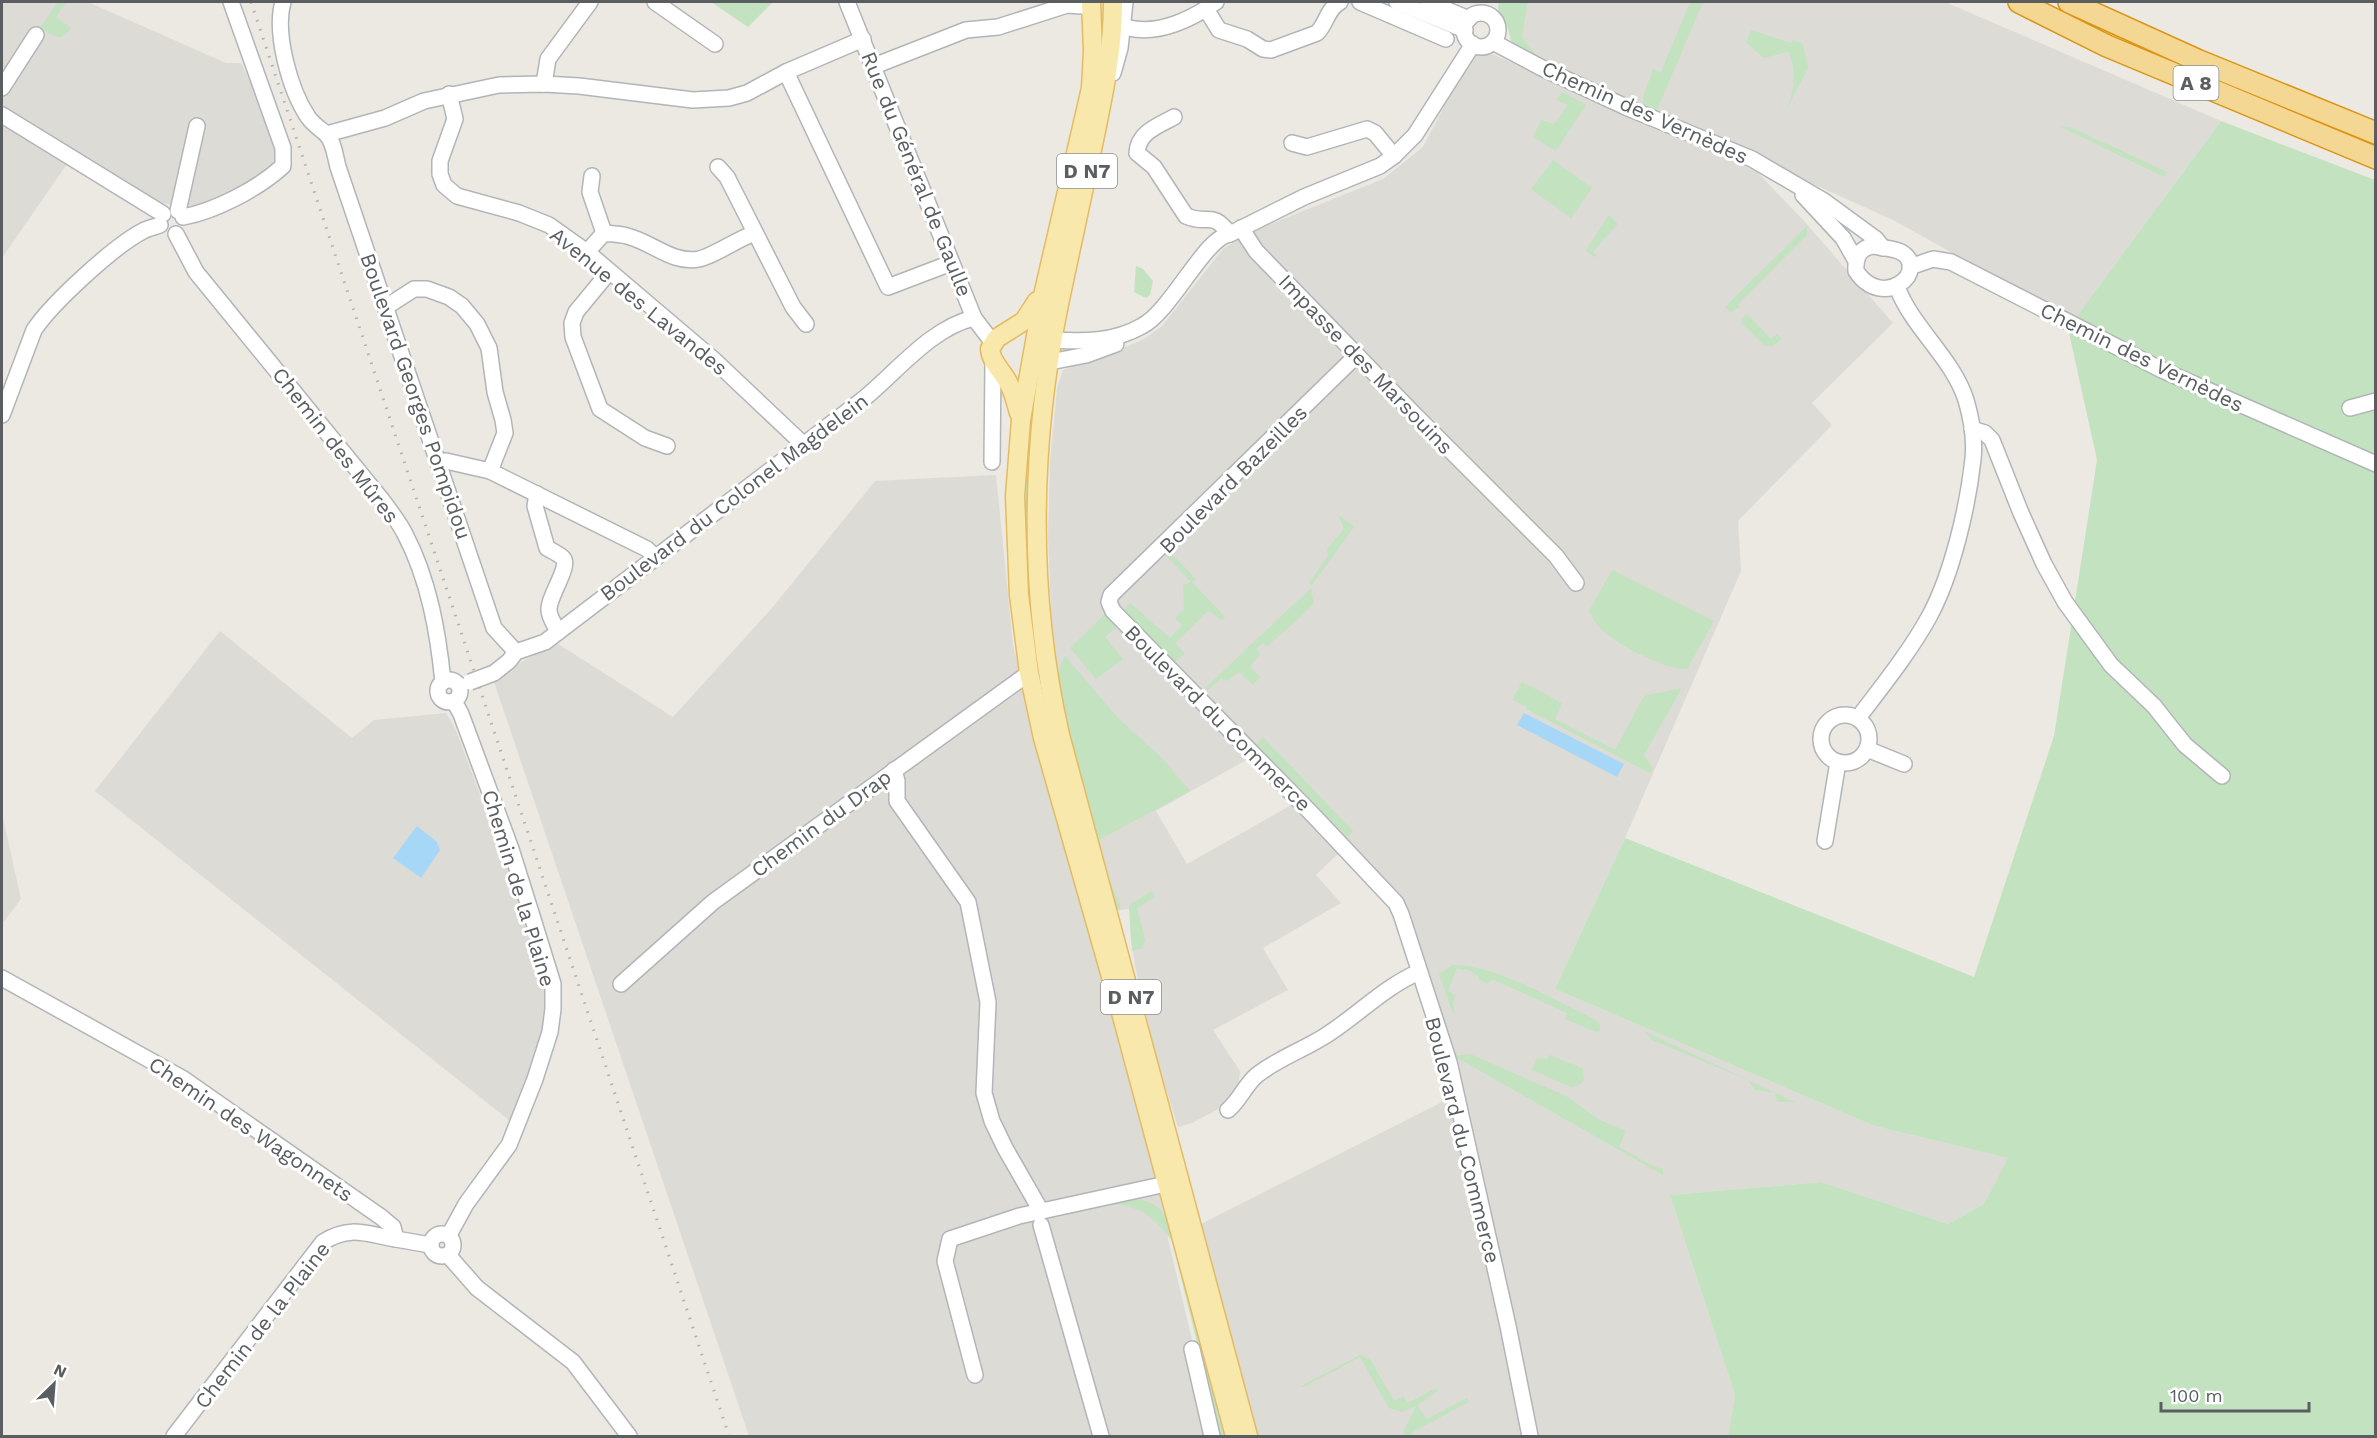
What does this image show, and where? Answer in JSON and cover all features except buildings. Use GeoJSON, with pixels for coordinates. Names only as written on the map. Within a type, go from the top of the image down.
{"type":"FeatureCollection","features":[{"type":"Feature","properties":{"kind":"highway","name":"A 8"},"geometry":{"type":"LineString","coordinates":[[2019,2],[2107,46],[2376,158]]}},
{"type":"Feature","properties":{"kind":"highway","name":"A 8"},"geometry":{"type":"LineString","coordinates":[[2069,2],[2197,60],[2376,133]]}},
{"type":"Feature","properties":{"kind":"main road"},"geometry":{"type":"LineString","coordinates":[[1103,95],[1104,2]]}},
{"type":"Feature","properties":{"kind":"main road","name":"D N7"},"geometry":{"type":"LineString","coordinates":[[1113,2],[1112,48],[1052,340],[1039,449],[1036,524],[1040,604],[1047,676],[1060,735],[1248,1437]]}},
{"type":"Feature","properties":{"kind":"main road","name":"D N7"},"geometry":{"type":"LineString","coordinates":[[1077,4],[1093,51],[1091,88],[1044,291],[1029,364],[1021,420],[1015,524],[1019,595],[1029,673],[1043,738],[1116,994],[1235,1437]]}},
{"type":"Feature","properties":{"kind":"main road"},"geometry":{"type":"LineString","coordinates":[[1021,420],[1011,387],[996,365],[990,349],[997,339],[1024,321],[1044,291]]}},
{"type":"Feature","properties":{"kind":"main road"},"geometry":{"type":"LineString","coordinates":[[997,339],[1052,340]]}},
{"type":"Feature","properties":{"kind":"main road"},"geometry":{"type":"LineString","coordinates":[[996,365],[1014,368],[1050,362]]}},
{"type":"Feature","properties":{"kind":"street"},"geometry":{"type":"LineString","coordinates":[[2,415],[34,330],[42,318],[104,260],[143,230],[171,217],[192,215],[248,192],[268,179],[282,166],[283,148],[231,2]]}},
{"type":"Feature","properties":{"kind":"street"},"geometry":{"type":"LineString","coordinates":[[283,2],[280,13],[281,41],[293,82],[308,116],[316,127],[327,134],[385,118],[424,100],[499,85],[544,84],[693,99],[729,98],[747,93],[786,72],[863,39]]}},
{"type":"Feature","properties":{"kind":"street"},"geometry":{"type":"LineString","coordinates":[[544,84],[548,60],[590,2]]}},
{"type":"Feature","properties":{"kind":"street"},"geometry":{"type":"LineString","coordinates":[[655,2],[715,44]]}},
{"type":"Feature","properties":{"kind":"street","name":"Rue du Général de Gaulle"},"geometry":{"type":"LineString","coordinates":[[847,2],[974,318],[997,339]]}},
{"type":"Feature","properties":{"kind":"street"},"geometry":{"type":"LineString","coordinates":[[1103,95],[1115,68],[1120,48],[1125,2]]}},
{"type":"Feature","properties":{"kind":"street"},"geometry":{"type":"LineString","coordinates":[[1130,28],[1142,31],[1174,24],[1211,5],[1219,30],[1247,39],[1263,49],[1271,50],[1317,33],[1322,28],[1332,6],[1340,2]]}},
{"type":"Feature","properties":{"kind":"street"},"geometry":{"type":"LineString","coordinates":[[1360,2],[1446,39]]}},
{"type":"Feature","properties":{"kind":"street"},"geometry":{"type":"LineString","coordinates":[[1397,2],[1467,25]]}},
{"type":"Feature","properties":{"kind":"street"},"geometry":{"type":"LineString","coordinates":[[1428,2],[1467,25]]}},
{"type":"Feature","properties":{"kind":"street"},"geometry":{"type":"LineString","coordinates":[[873,66],[966,30],[998,27],[1077,4]]}},
{"type":"Feature","properties":{"kind":"street"},"geometry":{"type":"LineString","coordinates":[[1488,8],[1498,26],[1496,37],[1493,42],[1484,46],[1473,44],[1466,37],[1467,25],[1476,14],[1488,8]]}},
{"type":"Feature","properties":{"kind":"street"},"geometry":{"type":"LineString","coordinates":[[2,88],[36,35]]}},
{"type":"Feature","properties":{"kind":"street","name":"Chemin des Vernèdes"},"geometry":{"type":"LineString","coordinates":[[1493,42],[1542,68],[1629,108],[1752,159],[1782,175],[1796,186],[1843,238],[1856,261]]}},
{"type":"Feature","properties":{"kind":"street"},"geometry":{"type":"LineString","coordinates":[[1052,340],[1088,342],[1106,339],[1144,326],[1165,307],[1212,246],[1224,235],[1304,197],[1380,166],[1415,135],[1473,44]]}},
{"type":"Feature","properties":{"kind":"street"},"geometry":{"type":"LineString","coordinates":[[786,72],[888,287],[951,263]]}},
{"type":"Feature","properties":{"kind":"street","name":"Avenue des Lavandes"},"geometry":{"type":"LineString","coordinates":[[449,94],[455,119],[440,161],[440,174],[444,185],[457,196],[519,213],[549,225],[587,252],[713,359],[803,444]]}},
{"type":"Feature","properties":{"kind":"street"},"geometry":{"type":"LineString","coordinates":[[2,115],[171,217]]}},
{"type":"Feature","properties":{"kind":"street"},"geometry":{"type":"LineString","coordinates":[[1174,117],[1146,132],[1137,147],[1137,153],[1154,167],[1186,216],[1193,219],[1214,218],[1236,231]]}},
{"type":"Feature","properties":{"kind":"street"},"geometry":{"type":"LineString","coordinates":[[171,217],[196,126]]}},
{"type":"Feature","properties":{"kind":"street"},"geometry":{"type":"LineString","coordinates":[[1292,143],[1307,147],[1367,129],[1375,133],[1394,156]]}},
{"type":"Feature","properties":{"kind":"street","name":"Boulevard Georges Pompidou"},"geometry":{"type":"LineString","coordinates":[[327,134],[333,145],[338,167],[494,628],[516,652]]}},
{"type":"Feature","properties":{"kind":"street"},"geometry":{"type":"LineString","coordinates":[[718,167],[727,177],[793,307],[806,324]]}},
{"type":"Feature","properties":{"kind":"street"},"geometry":{"type":"LineString","coordinates":[[592,176],[590,192],[604,233]]}},
{"type":"Feature","properties":{"kind":"street","name":"Chemin des Vernèdes"},"geometry":{"type":"LineString","coordinates":[[1796,186],[1843,214],[1876,239],[1883,248]]}},
{"type":"Feature","properties":{"kind":"street","name":"Chemin des Mûres"},"geometry":{"type":"LineString","coordinates":[[171,217],[184,224],[176,234],[196,272],[382,500],[405,534],[422,577],[438,634],[442,682]]}},
{"type":"Feature","properties":{"kind":"street"},"geometry":{"type":"LineString","coordinates":[[1050,362],[1086,355],[1132,338],[1150,328],[1172,307],[1236,231]]}},
{"type":"Feature","properties":{"kind":"street","name":"Impasse des Marsouins"},"geometry":{"type":"LineString","coordinates":[[1236,231],[1556,556],[1576,583]]}},
{"type":"Feature","properties":{"kind":"street"},"geometry":{"type":"LineString","coordinates":[[587,252],[604,233]]}},
{"type":"Feature","properties":{"kind":"street"},"geometry":{"type":"LineString","coordinates":[[604,233],[628,236],[675,258],[689,260],[701,258],[739,238],[755,233]]}},
{"type":"Feature","properties":{"kind":"street"},"geometry":{"type":"LineString","coordinates":[[1866,248],[1883,248],[1899,251],[1908,260],[1910,267],[1906,279],[1897,287],[1882,287],[1864,281],[1856,272],[1856,261],[1859,254],[1866,248]]}},
{"type":"Feature","properties":{"kind":"street","name":"Chemin des Vernèdes"},"geometry":{"type":"LineString","coordinates":[[1910,267],[1933,259],[1951,262],[2162,370],[2376,464]]}},
{"type":"Feature","properties":{"kind":"street"},"geometry":{"type":"LineString","coordinates":[[609,272],[576,312],[572,323],[573,337],[600,409],[645,438],[667,446]]}},
{"type":"Feature","properties":{"kind":"street"},"geometry":{"type":"LineString","coordinates":[[1858,718],[1930,615],[1945,579],[1959,534],[1974,457],[1972,429],[1966,399],[1954,376],[1910,314],[1897,287]]}},
{"type":"Feature","properties":{"kind":"street"},"geometry":{"type":"LineString","coordinates":[[386,307],[414,289],[427,289],[449,297],[462,306],[477,324],[489,348],[495,392],[505,433],[490,471]]}},
{"type":"Feature","properties":{"kind":"street","name":"Boulevard du Colonel Magdelein"},"geometry":{"type":"LineString","coordinates":[[465,684],[494,673],[516,652],[545,642],[866,396],[926,344],[974,318]]}},
{"type":"Feature","properties":{"kind":"street","name":"Boulevard Bazeilles"},"geometry":{"type":"LineString","coordinates":[[1108,602],[1111,596],[1357,355]]}},
{"type":"Feature","properties":{"kind":"street"},"geometry":{"type":"LineString","coordinates":[[992,462],[996,365]]}},
{"type":"Feature","properties":{"kind":"street"},"geometry":{"type":"LineString","coordinates":[[2350,408],[2376,401]]}},
{"type":"Feature","properties":{"kind":"street"},"geometry":{"type":"LineString","coordinates":[[1972,429],[1984,433],[1992,440],[2044,564],[2065,602],[2093,642],[2111,665],[2154,706],[2186,745],[2222,776]]}},
{"type":"Feature","properties":{"kind":"street"},"geometry":{"type":"LineString","coordinates":[[438,462],[446,461],[490,471],[647,549],[655,557]]}},
{"type":"Feature","properties":{"kind":"street"},"geometry":{"type":"LineString","coordinates":[[537,494],[536,506],[547,548],[566,562],[550,599],[548,612],[558,632]]}},
{"type":"Feature","properties":{"kind":"street","name":"Boulevard du Commerce"},"geometry":{"type":"LineString","coordinates":[[1108,602],[1113,611],[1389,894],[1401,915],[1449,1062],[1508,1326],[1530,1437]]}},
{"type":"Feature","properties":{"kind":"street","name":"Chemin du Drap"},"geometry":{"type":"LineString","coordinates":[[621,984],[713,902],[1029,673]]}},
{"type":"Feature","properties":{"kind":"street"},"geometry":{"type":"LineString","coordinates":[[452,680],[465,684],[459,697],[454,701],[445,702],[439,697],[438,690],[442,682],[452,680]]}},
{"type":"Feature","properties":{"kind":"street","name":"Chemin de la Plaine"},"geometry":{"type":"LineString","coordinates":[[449,1235],[466,1204],[509,1145],[521,1117],[550,1032],[553,984],[511,849],[461,714],[454,701]]}},
{"type":"Feature","properties":{"kind":"street"},"geometry":{"type":"LineString","coordinates":[[1842,714],[1858,718],[1868,730],[1867,748],[1860,758],[1853,762],[1838,762],[1825,753],[1821,745],[1822,728],[1834,716],[1842,714]]}},
{"type":"Feature","properties":{"kind":"street"},"geometry":{"type":"LineString","coordinates":[[1867,748],[1904,764]]}},
{"type":"Feature","properties":{"kind":"street"},"geometry":{"type":"LineString","coordinates":[[1825,841],[1838,762]]}},
{"type":"Feature","properties":{"kind":"street"},"geometry":{"type":"LineString","coordinates":[[894,770],[897,781],[897,801],[968,902],[988,1002],[984,1094],[1000,1139],[1041,1218],[1101,1437]]}},
{"type":"Feature","properties":{"kind":"street"},"geometry":{"type":"LineString","coordinates":[[1228,1110],[1236,1104],[1248,1084],[1261,1072],[1322,1038],[1355,1016],[1399,980],[1419,972]]}},
{"type":"Feature","properties":{"kind":"street","name":"Chemin des Wagonnets"},"geometry":{"type":"LineString","coordinates":[[2,978],[182,1078],[381,1217],[393,1227],[396,1239]]}},
{"type":"Feature","properties":{"kind":"street"},"geometry":{"type":"LineString","coordinates":[[975,1375],[945,1261],[950,1239],[1019,1216],[1041,1218],[1166,1184]]}},
{"type":"Feature","properties":{"kind":"street","name":"Chemin de la Plaine"},"geometry":{"type":"LineString","coordinates":[[174,1437],[323,1242],[346,1231],[396,1239]]}},
{"type":"Feature","properties":{"kind":"street"},"geometry":{"type":"LineString","coordinates":[[430,1245],[436,1235],[442,1233],[449,1235],[454,1245],[448,1255]]}},
{"type":"Feature","properties":{"kind":"street"},"geometry":{"type":"LineString","coordinates":[[396,1239],[430,1245],[437,1255],[448,1255],[477,1288],[573,1362],[629,1437]]}},
{"type":"Feature","properties":{"kind":"street"},"geometry":{"type":"LineString","coordinates":[[1192,1349],[1212,1437]]}},
{"type":"Feature","properties":{"kind":"shaded area"},"geometry":{"type":"Polygon","coordinates":[[[2,2],[88,2],[226,63],[241,63],[264,111],[274,140],[273,164],[256,178],[198,206],[166,204],[145,197],[70,151],[67,164],[2,258],[2,2]]]}},
{"type":"Feature","properties":{"kind":"shaded area"},"geometry":{"type":"Polygon","coordinates":[[[1516,2],[1945,2],[2221,121],[2076,317],[1994,276],[1893,220],[1513,48],[1513,17],[1516,2]]]}},
{"type":"Feature","properties":{"kind":"shaded area"},"geometry":{"type":"Polygon","coordinates":[[[1480,53],[1495,55],[1594,101],[1725,155],[1758,173],[1804,221],[1893,323],[1812,403],[1832,425],[1738,521],[1741,571],[1625,838],[1555,989],[1875,1126],[2009,1158],[1984,1204],[1948,1224],[1821,1182],[1670,1195],[1735,1395],[1728,1436],[1257,1436],[1201,1224],[1440,1103],[1460,1085],[1415,929],[1400,894],[1116,605],[1105,614],[1248,759],[1156,811],[1187,864],[1293,804],[1340,852],[1316,875],[1341,903],[1263,948],[1288,990],[1213,1030],[1240,1071],[1238,1088],[1226,1105],[1192,1123],[1178,1127],[1157,1060],[1136,970],[1129,909],[1114,911],[1054,679],[1048,537],[1050,462],[1057,388],[1063,370],[1144,339],[1162,326],[1223,249],[1231,244],[1263,227],[1383,179],[1423,147],[1464,68],[1480,53]]]}},
{"type":"Feature","properties":{"kind":"shaded area"},"geometry":{"type":"Polygon","coordinates":[[[996,475],[1013,645],[1047,782],[1157,1176],[1168,1239],[1215,1436],[749,1436],[493,679],[555,642],[673,717],[772,608],[875,481],[996,475]]]}},
{"type":"Feature","properties":{"kind":"shaded area"},"geometry":{"type":"Polygon","coordinates":[[[220,631],[352,738],[374,720],[446,713],[455,728],[528,922],[545,993],[544,1033],[510,1121],[95,791],[220,631]]]}},
{"type":"Feature","properties":{"kind":"shaded area"},"geometry":{"type":"Polygon","coordinates":[[[2,814],[21,899],[2,924],[2,814]]]}},
{"type":"Feature","properties":{"kind":"green space"},"geometry":{"type":"Polygon","coordinates":[[[58,2],[66,2],[56,17],[71,28],[60,37],[40,28],[58,2]]]}},
{"type":"Feature","properties":{"kind":"green space"},"geometry":{"type":"Polygon","coordinates":[[[711,2],[773,2],[748,27],[711,2]]]}},
{"type":"Feature","properties":{"kind":"green space"},"geometry":{"type":"Polygon","coordinates":[[[1499,2],[1528,2],[1522,37],[1537,56],[1512,43],[1506,23],[1498,9],[1499,2]]]}},
{"type":"Feature","properties":{"kind":"green space"},"geometry":{"type":"Polygon","coordinates":[[[1690,2],[1703,2],[1660,103],[1656,110],[1643,106],[1643,97],[1653,69],[1661,72],[1690,2]]]}},
{"type":"Feature","properties":{"kind":"green space"},"geometry":{"type":"Polygon","coordinates":[[[1751,30],[1791,43],[1793,40],[1803,44],[1808,68],[1787,109],[1794,80],[1793,66],[1788,52],[1763,58],[1746,42],[1751,30]]]}},
{"type":"Feature","properties":{"kind":"green space"},"geometry":{"type":"Polygon","coordinates":[[[1562,92],[1586,105],[1556,151],[1533,137],[1541,120],[1554,124],[1568,105],[1556,100],[1562,92]]]}},
{"type":"Feature","properties":{"kind":"green space"},"geometry":{"type":"Polygon","coordinates":[[[2221,121],[2375,180],[2375,1436],[1728,1436],[1735,1395],[1670,1195],[1821,1182],[1948,1224],[1984,1204],[2008,1158],[1875,1126],[1555,989],[1625,838],[1974,977],[2054,736],[2097,460],[2068,328],[2221,121]]]}},
{"type":"Feature","properties":{"kind":"green space"},"geometry":{"type":"Polygon","coordinates":[[[2059,126],[2070,127],[2167,172],[2164,177],[2059,126]]]}},
{"type":"Feature","properties":{"kind":"green space"},"geometry":{"type":"Polygon","coordinates":[[[1553,160],[1592,188],[1571,218],[1531,189],[1553,160]]]}},
{"type":"Feature","properties":{"kind":"green space"},"geometry":{"type":"Polygon","coordinates":[[[1609,215],[1618,224],[1593,251],[1596,256],[1594,257],[1586,250],[1609,215]]]}},
{"type":"Feature","properties":{"kind":"green space"},"geometry":{"type":"Polygon","coordinates":[[[1807,226],[1807,235],[1738,304],[1740,307],[1731,312],[1725,307],[1807,226]]]}},
{"type":"Feature","properties":{"kind":"green space"},"geometry":{"type":"Polygon","coordinates":[[[1136,266],[1143,269],[1153,281],[1150,295],[1146,298],[1134,292],[1136,266]]]}},
{"type":"Feature","properties":{"kind":"green space"},"geometry":{"type":"Polygon","coordinates":[[[1747,314],[1771,339],[1777,334],[1782,339],[1773,346],[1765,346],[1742,324],[1742,319],[1747,314]]]}},
{"type":"Feature","properties":{"kind":"green space"},"geometry":{"type":"Polygon","coordinates":[[[1034,381],[1036,383],[1028,457],[1027,515],[1035,621],[1045,701],[1041,707],[1025,594],[1023,480],[1034,381]]]}},
{"type":"Feature","properties":{"kind":"green space"},"geometry":{"type":"Polygon","coordinates":[[[1338,514],[1354,527],[1312,585],[1309,583],[1328,555],[1327,549],[1344,529],[1338,514]]]}},
{"type":"Feature","properties":{"kind":"green space"},"geometry":{"type":"Polygon","coordinates":[[[1167,549],[1196,579],[1192,582],[1225,617],[1222,620],[1208,611],[1175,643],[1185,654],[1174,662],[1122,611],[1130,603],[1170,638],[1182,625],[1175,618],[1184,609],[1183,585],[1191,582],[1164,553],[1167,549]]]}},
{"type":"Feature","properties":{"kind":"green space"},"geometry":{"type":"Polygon","coordinates":[[[1612,570],[1714,621],[1687,669],[1666,665],[1641,655],[1616,641],[1598,625],[1589,611],[1612,570]]]}},
{"type":"Feature","properties":{"kind":"green space"},"geometry":{"type":"Polygon","coordinates":[[[1311,588],[1314,603],[1267,646],[1263,643],[1256,649],[1260,654],[1250,667],[1260,677],[1253,685],[1239,672],[1226,681],[1221,678],[1208,691],[1205,688],[1311,588]]]}},
{"type":"Feature","properties":{"kind":"green space"},"geometry":{"type":"Polygon","coordinates":[[[1105,614],[1117,626],[1105,637],[1123,659],[1096,679],[1070,648],[1105,614]]]}},
{"type":"Feature","properties":{"kind":"green space"},"geometry":{"type":"Polygon","coordinates":[[[1065,656],[1118,718],[1162,758],[1190,791],[1097,841],[1106,872],[1121,908],[1114,911],[1054,679],[1065,656]]]}},
{"type":"Feature","properties":{"kind":"green space"},"geometry":{"type":"Polygon","coordinates":[[[1522,682],[1562,703],[1555,719],[1615,750],[1644,696],[1682,688],[1644,755],[1653,769],[1650,773],[1512,700],[1522,682]]]}},
{"type":"Feature","properties":{"kind":"green space"},"geometry":{"type":"Polygon","coordinates":[[[1263,737],[1353,831],[1347,837],[1257,745],[1263,737]]]}},
{"type":"Feature","properties":{"kind":"green space"},"geometry":{"type":"Polygon","coordinates":[[[1152,891],[1155,897],[1137,908],[1145,939],[1143,948],[1132,951],[1129,905],[1152,891]]]}},
{"type":"Feature","properties":{"kind":"green space"},"geometry":{"type":"Polygon","coordinates":[[[1452,965],[1487,970],[1524,984],[1594,1019],[1600,1025],[1600,1031],[1596,1032],[1565,1019],[1567,1013],[1492,979],[1488,984],[1478,979],[1473,972],[1457,968],[1448,991],[1455,995],[1453,1003],[1455,1013],[1452,1011],[1439,974],[1452,965]]]}},
{"type":"Feature","properties":{"kind":"green space"},"geometry":{"type":"Polygon","coordinates":[[[1644,1031],[1795,1102],[1777,1102],[1775,1093],[1755,1090],[1748,1080],[1652,1040],[1644,1031]]]}},
{"type":"Feature","properties":{"kind":"green space"},"geometry":{"type":"Polygon","coordinates":[[[1470,1054],[1566,1096],[1600,1120],[1626,1131],[1619,1147],[1663,1169],[1663,1175],[1454,1056],[1470,1054]]]}},
{"type":"Feature","properties":{"kind":"green space"},"geometry":{"type":"Polygon","coordinates":[[[1549,1055],[1578,1066],[1583,1070],[1584,1080],[1579,1085],[1571,1087],[1532,1070],[1537,1058],[1547,1059],[1549,1055]]]}},
{"type":"Feature","properties":{"kind":"green space"},"geometry":{"type":"Polygon","coordinates":[[[1118,1198],[1150,1202],[1161,1210],[1172,1224],[1228,1436],[1220,1436],[1172,1241],[1156,1222],[1140,1211],[1123,1205],[1105,1205],[1026,1224],[1118,1198]]]}},
{"type":"Feature","properties":{"kind":"green space"},"geometry":{"type":"Polygon","coordinates":[[[1360,1355],[1370,1359],[1394,1401],[1403,1396],[1408,1403],[1436,1388],[1438,1391],[1417,1405],[1427,1419],[1467,1398],[1469,1402],[1411,1433],[1412,1436],[1403,1436],[1416,1406],[1402,1412],[1389,1408],[1360,1357],[1304,1387],[1301,1386],[1360,1355]]]}},
{"type":"Feature","properties":{"kind":"water"},"geometry":{"type":"Polygon","coordinates":[[[1524,713],[1624,764],[1617,777],[1517,725],[1524,713]]]}},
{"type":"Feature","properties":{"kind":"water"},"geometry":{"type":"Polygon","coordinates":[[[417,826],[437,842],[440,850],[421,878],[393,858],[417,826]]]}},
{"type":"Feature","properties":{"kind":"railway"},"geometry":{"type":"LineString","coordinates":[[251,2],[729,1436]]}}]}
